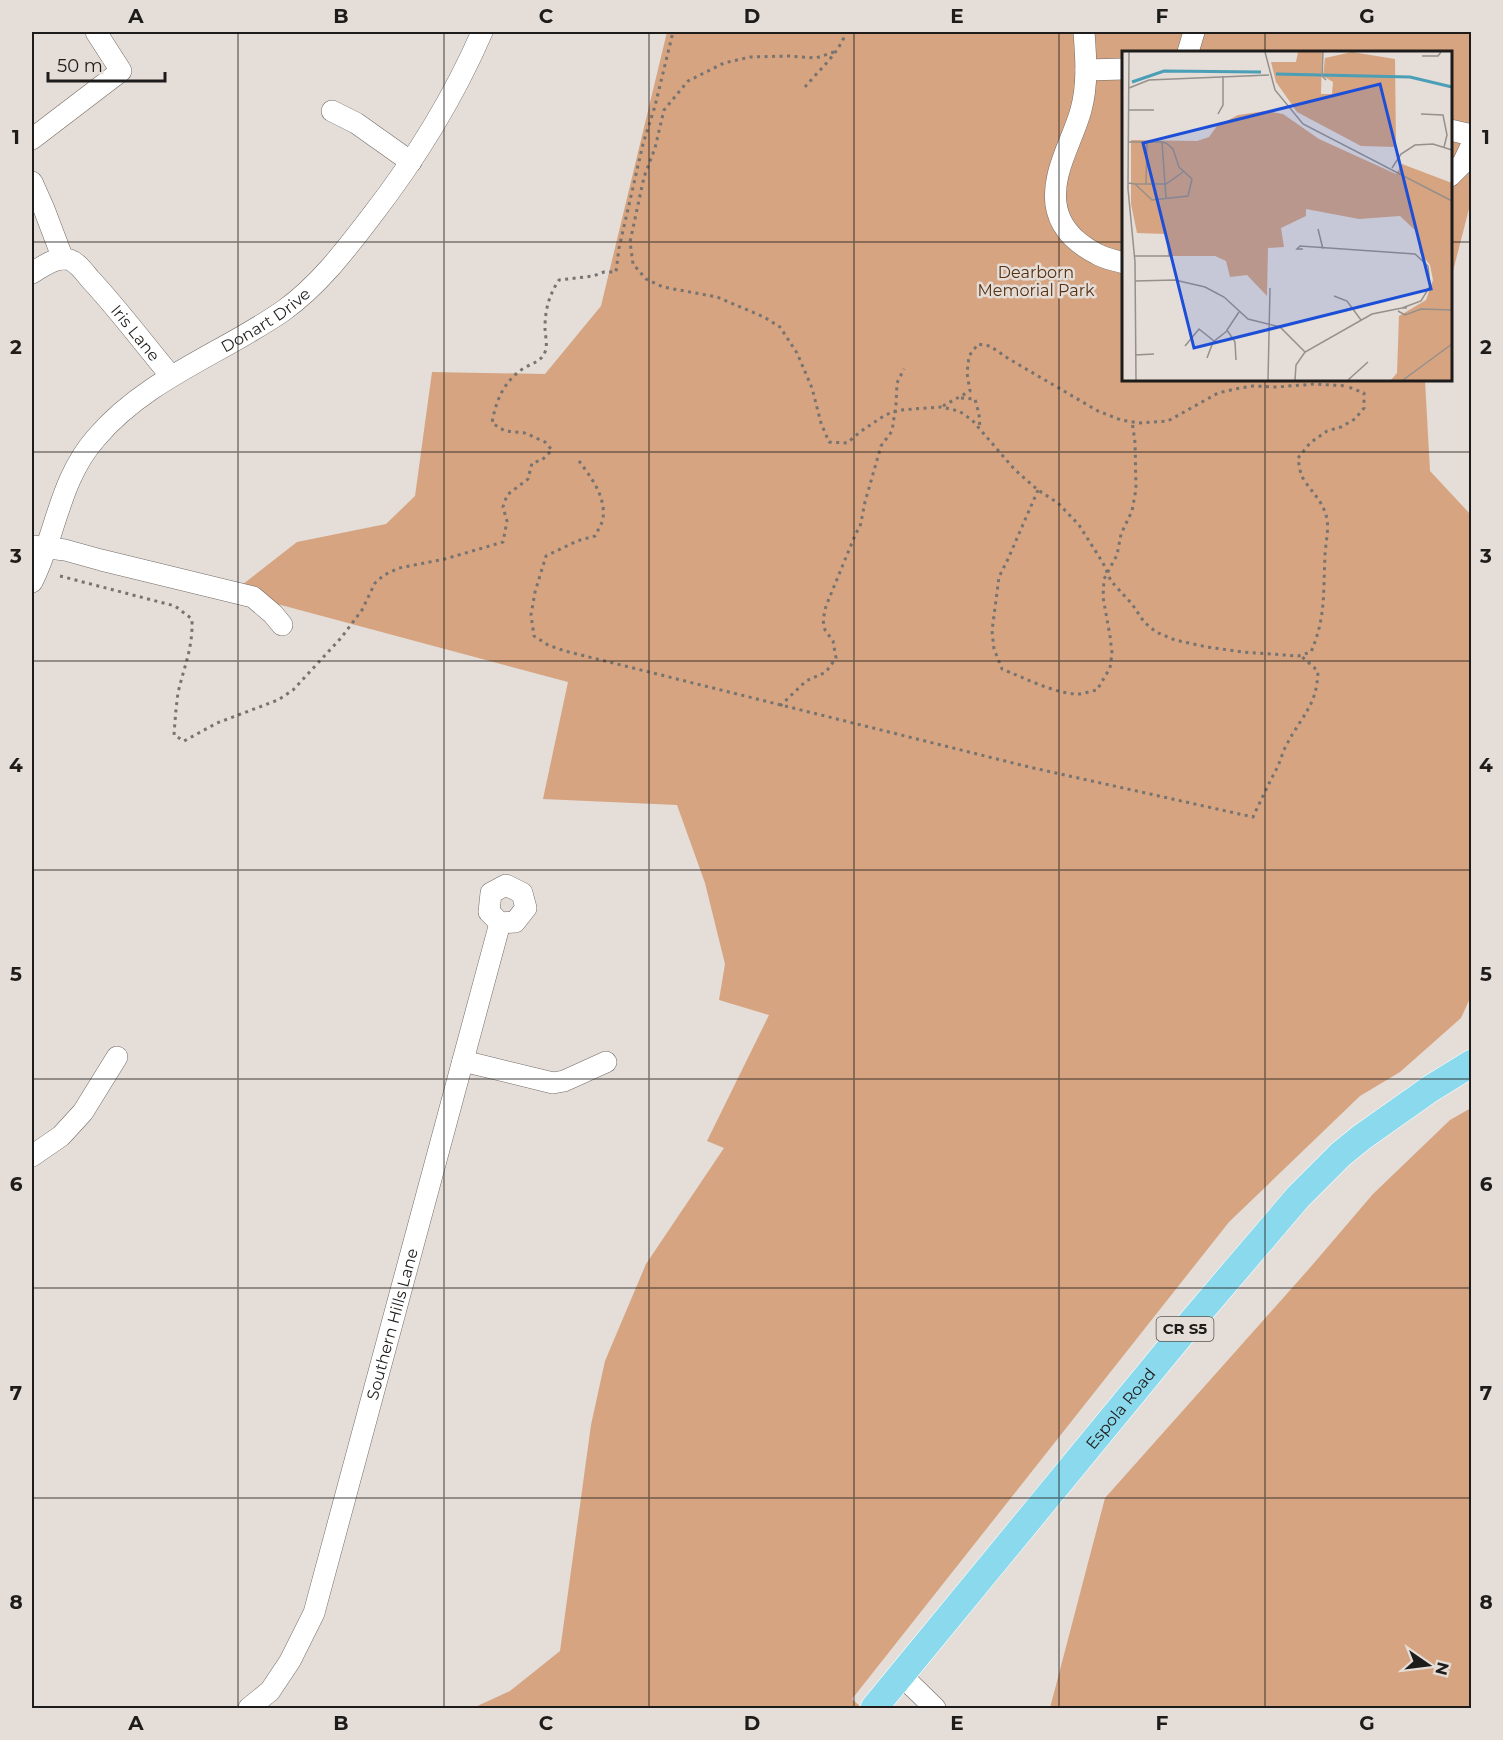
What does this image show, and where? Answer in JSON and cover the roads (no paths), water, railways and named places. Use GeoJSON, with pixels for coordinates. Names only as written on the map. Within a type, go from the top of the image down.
{"type":"FeatureCollection","features":[{"type":"Feature","properties":{"kind":"main road","name":"Espola Road"},"geometry":{"type":"LineString","coordinates":[[874,1708],[1188,1326],[1298,1197],[1362,1137],[1430,1089],[1472,1063]]}},
{"type":"Feature","properties":{"kind":"street"},"geometry":{"type":"LineString","coordinates":[[32,140],[121,71],[96,32]]}},
{"type":"Feature","properties":{"kind":"street","name":"Donart Drive"},"geometry":{"type":"LineString","coordinates":[[32,582],[40,567],[38,547],[79,461],[93,440],[126,408],[171,376],[257,328],[304,294],[327,273],[401,178],[448,101],[482,32]]}},
{"type":"Feature","properties":{"kind":"street"},"geometry":{"type":"LineString","coordinates":[[1084,32],[1085,90],[1080,112],[1058,174],[1054,198],[1060,222],[1077,241],[1098,255],[1122,262]]}},
{"type":"Feature","properties":{"kind":"street"},"geometry":{"type":"LineString","coordinates":[[1188,51],[1194,32]]}},
{"type":"Feature","properties":{"kind":"street"},"geometry":{"type":"LineString","coordinates":[[1086,70],[1122,69]]}},
{"type":"Feature","properties":{"kind":"street"},"geometry":{"type":"LineString","coordinates":[[332,111],[356,123],[411,162]]}},
{"type":"Feature","properties":{"kind":"street"},"geometry":{"type":"LineString","coordinates":[[1452,130],[1472,135]]}},
{"type":"Feature","properties":{"kind":"street"},"geometry":{"type":"LineString","coordinates":[[1452,174],[1463,164],[1472,144]]}},
{"type":"Feature","properties":{"kind":"street"},"geometry":{"type":"LineString","coordinates":[[32,182],[63,259],[48,263],[32,273]]}},
{"type":"Feature","properties":{"kind":"street","name":"Iris Lane"},"geometry":{"type":"LineString","coordinates":[[63,259],[70,260],[77,265],[171,376]]}},
{"type":"Feature","properties":{"kind":"street"},"geometry":{"type":"LineString","coordinates":[[38,547],[65,550],[253,597],[282,625]]}},
{"type":"Feature","properties":{"kind":"street","name":"Southern Hills Lane"},"geometry":{"type":"LineString","coordinates":[[249,1708],[270,1691],[290,1661],[314,1613],[500,922]]}},
{"type":"Feature","properties":{"kind":"street"},"geometry":{"type":"LineString","coordinates":[[32,1156],[61,1136],[83,1112],[117,1057]]}},
{"type":"Feature","properties":{"kind":"street"},"geometry":{"type":"LineString","coordinates":[[462,1061],[553,1083],[564,1081],[606,1062]]}},
{"type":"Feature","properties":{"kind":"street"},"geometry":{"type":"LineString","coordinates":[[902,1676],[935,1708]]}},
{"type":"Feature","properties":{"kind":"park label","name":"Dearborn Memorial Park"},"geometry":{"type":"Point","coordinates":[1036,281]}}]}
